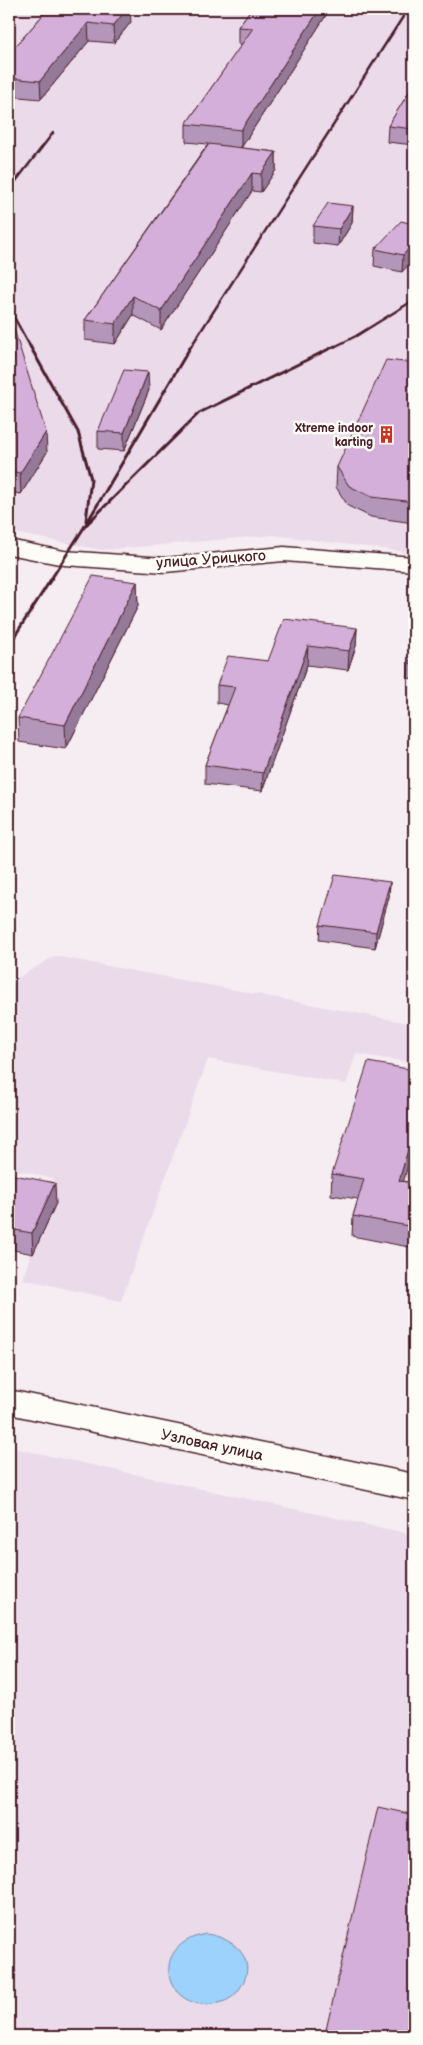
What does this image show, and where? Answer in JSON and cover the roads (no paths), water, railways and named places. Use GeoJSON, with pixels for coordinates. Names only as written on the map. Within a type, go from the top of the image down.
{"type":"FeatureCollection","features":[{"type":"Feature","properties":{"kind":"street","name":"улица Урицкого"},"geometry":{"type":"LineString","coordinates":[[9,547],[64,558],[164,565],[284,554],[414,564]]}},
{"type":"Feature","properties":{"kind":"street","name":"Узловая улица"},"geometry":{"type":"LineString","coordinates":[[9,1402],[414,1487]]}},
{"type":"Feature","properties":{"kind":"water"},"geometry":{"type":"Polygon","coordinates":[[[206,1934],[217,1936],[236,1946],[246,1962],[247,1971],[244,1981],[231,1998],[218,2003],[200,2004],[186,1999],[175,1989],[170,1977],[169,1964],[175,1951],[187,1941],[206,1934]]]}},
{"type":"Feature","properties":{"kind":"railway"},"geometry":{"type":"LineString","coordinates":[[190,348],[408,9]]}},
{"type":"Feature","properties":{"kind":"railway"},"geometry":{"type":"LineString","coordinates":[[9,190],[53,133]]}},
{"type":"Feature","properties":{"kind":"railway"},"geometry":{"type":"LineString","coordinates":[[332,348],[356,336],[414,300]]}},
{"type":"Feature","properties":{"kind":"railway"},"geometry":{"type":"LineString","coordinates":[[9,308],[31,348]]}},
{"type":"Feature","properties":{"kind":"railway"},"geometry":{"type":"LineString","coordinates":[[30,346],[78,432],[91,479],[86,521]]}},
{"type":"Feature","properties":{"kind":"railway"},"geometry":{"type":"LineString","coordinates":[[85,526],[191,346]]}},
{"type":"Feature","properties":{"kind":"railway"},"geometry":{"type":"LineString","coordinates":[[85,526],[199,413],[335,346]]}},
{"type":"Feature","properties":{"kind":"railway"},"geometry":{"type":"LineString","coordinates":[[9,645],[85,526]]}},
{"type":"Feature","properties":{"kind":"place","name":"Xtreme indoor karting"},"geometry":{"type":"Point","coordinates":[387,435]}}]}
